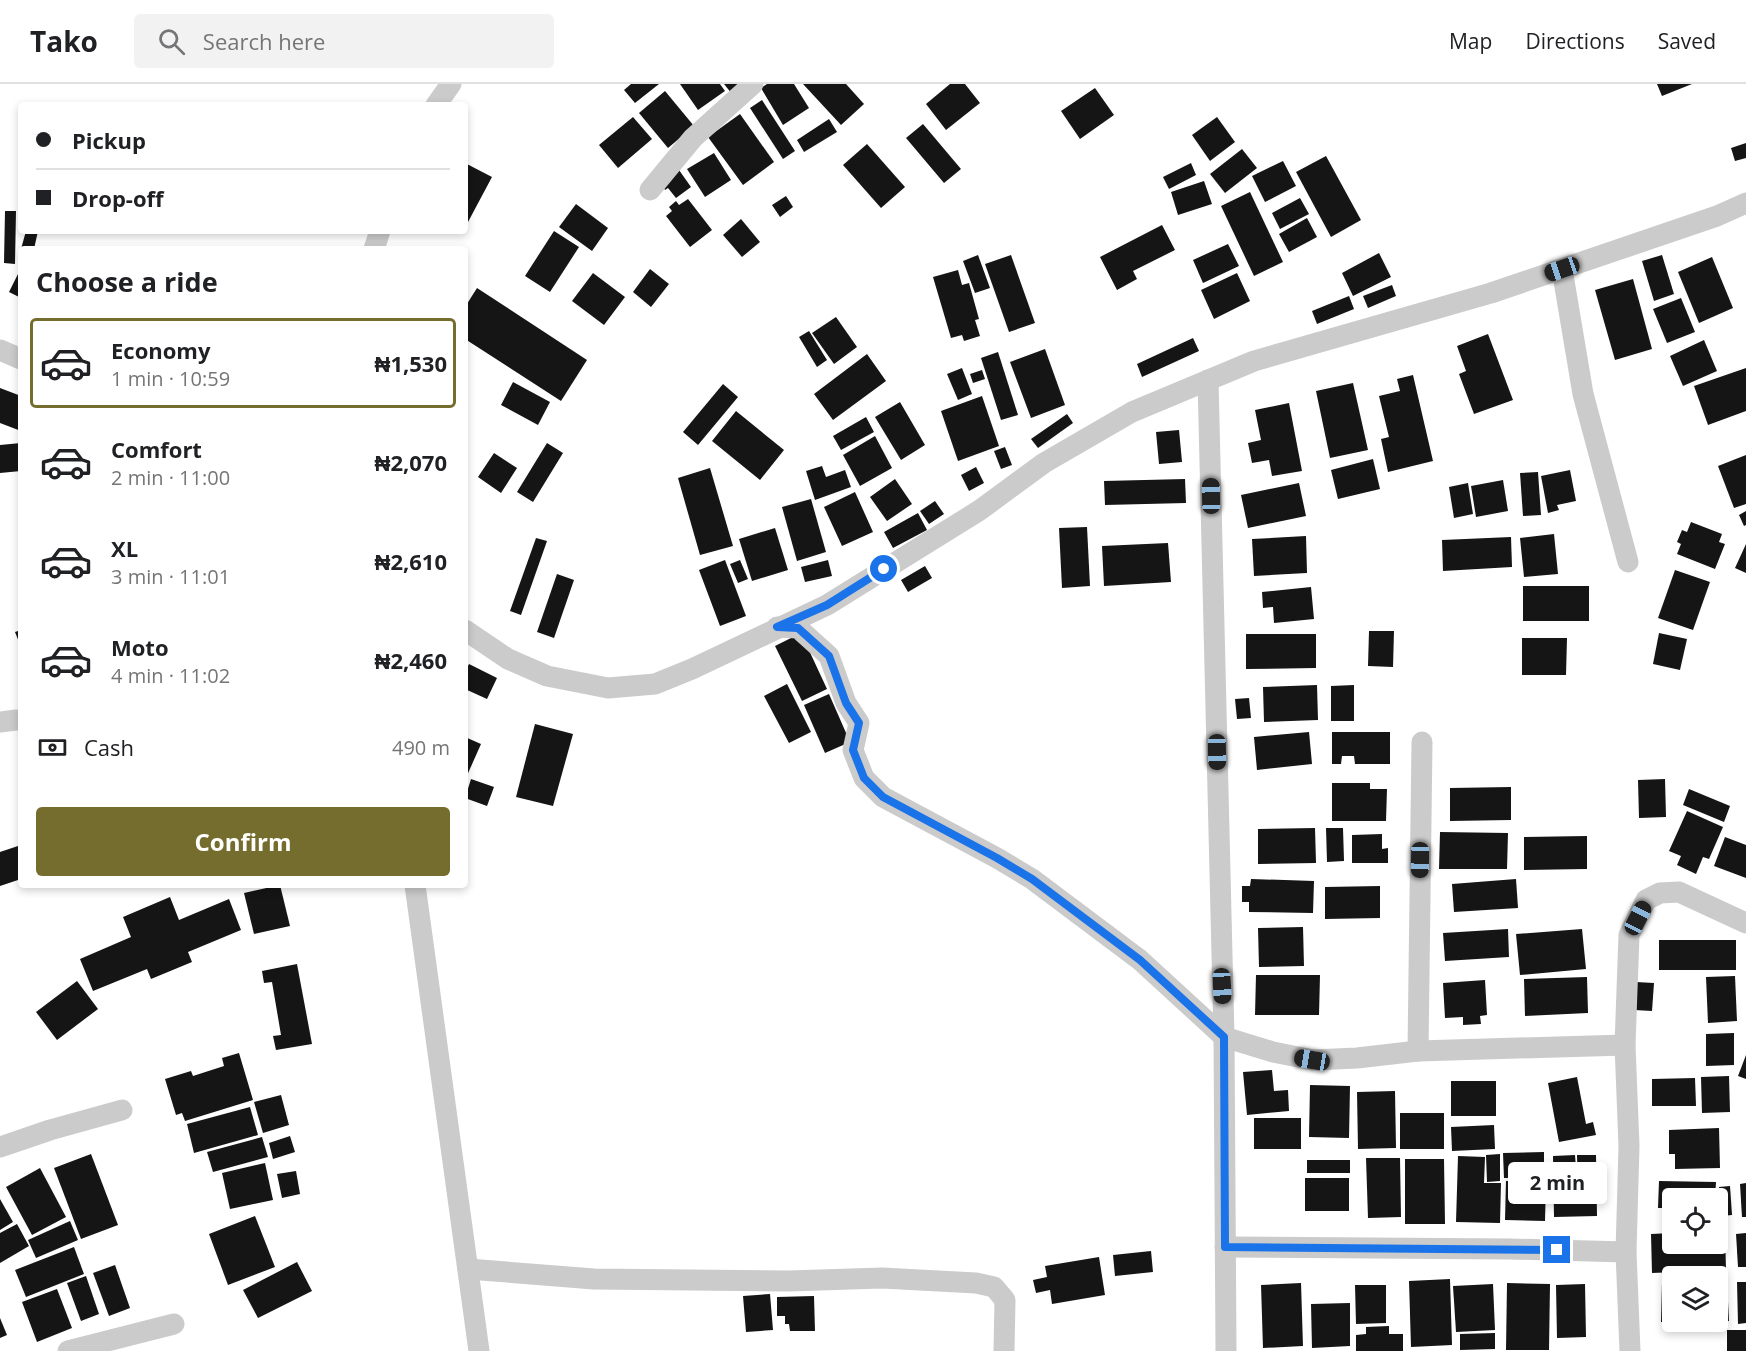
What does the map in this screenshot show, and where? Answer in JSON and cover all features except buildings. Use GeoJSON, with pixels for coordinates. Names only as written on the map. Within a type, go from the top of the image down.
{"type":"FeatureCollection","features":[{"type":"Feature","properties":{"kind":"street"},"geometry":{"type":"LineString","coordinates":[[438,102],[451,84]]}},
{"type":"Feature","properties":{"kind":"street"},"geometry":{"type":"LineString","coordinates":[[650,190],[693,138],[753,84]]}},
{"type":"Feature","properties":{"kind":"street"},"geometry":{"type":"LineString","coordinates":[[468,632],[508,659],[547,676],[608,688],[655,684],[692,669],[827,605],[980,510],[1044,463],[1132,412],[1254,361],[1491,293],[1744,210]]}},
{"type":"Feature","properties":{"kind":"street"},"geometry":{"type":"LineString","coordinates":[[1562,269],[1583,394],[1628,562]]}},
{"type":"Feature","properties":{"kind":"street"},"geometry":{"type":"LineString","coordinates":[[0,350],[18,358]]}},
{"type":"Feature","properties":{"kind":"street"},"geometry":{"type":"LineString","coordinates":[[1208,380],[1224,1037],[1226,1351]]}},
{"type":"Feature","properties":{"kind":"street"},"geometry":{"type":"LineString","coordinates":[[777,627],[798,628],[829,656],[846,703],[859,723],[853,750],[864,778],[883,797],[1032,879],[1140,960],[1224,1037],[1273,1052],[1312,1060],[1357,1058],[1418,1051],[1625,1045]]}},
{"type":"Feature","properties":{"kind":"street"},"geometry":{"type":"LineString","coordinates":[[1418,1051],[1422,742]]}},
{"type":"Feature","properties":{"kind":"street"},"geometry":{"type":"LineString","coordinates":[[415,888],[478,1346]]}},
{"type":"Feature","properties":{"kind":"street"},"geometry":{"type":"LineString","coordinates":[[1630,1351],[1626,1252],[1629,1146],[1625,1045],[1629,935],[1646,900],[1660,893],[1679,892],[1746,923]]}},
{"type":"Feature","properties":{"kind":"street"},"geometry":{"type":"LineString","coordinates":[[0,1147],[122,1110]]}},
{"type":"Feature","properties":{"kind":"street"},"geometry":{"type":"LineString","coordinates":[[1225,1247],[1626,1252]]}},
{"type":"Feature","properties":{"kind":"street"},"geometry":{"type":"LineString","coordinates":[[468,1269],[594,1279],[789,1281],[882,1278],[976,1283],[994,1287],[1005,1300],[1004,1351]]}},
{"type":"Feature","properties":{"kind":"street"},"geometry":{"type":"LineString","coordinates":[[68,1351],[174,1324]]}},
{"type":"Feature","properties":{"kind":"route"},"geometry":{"type":"LineString","coordinates":[[884,569],[827,605],[777,627],[798,628],[829,656],[846,703],[859,723],[853,750],[864,778],[883,797],[1032,879],[1140,960],[1224,1037],[1225,1247],[1557,1250]]}}]}
